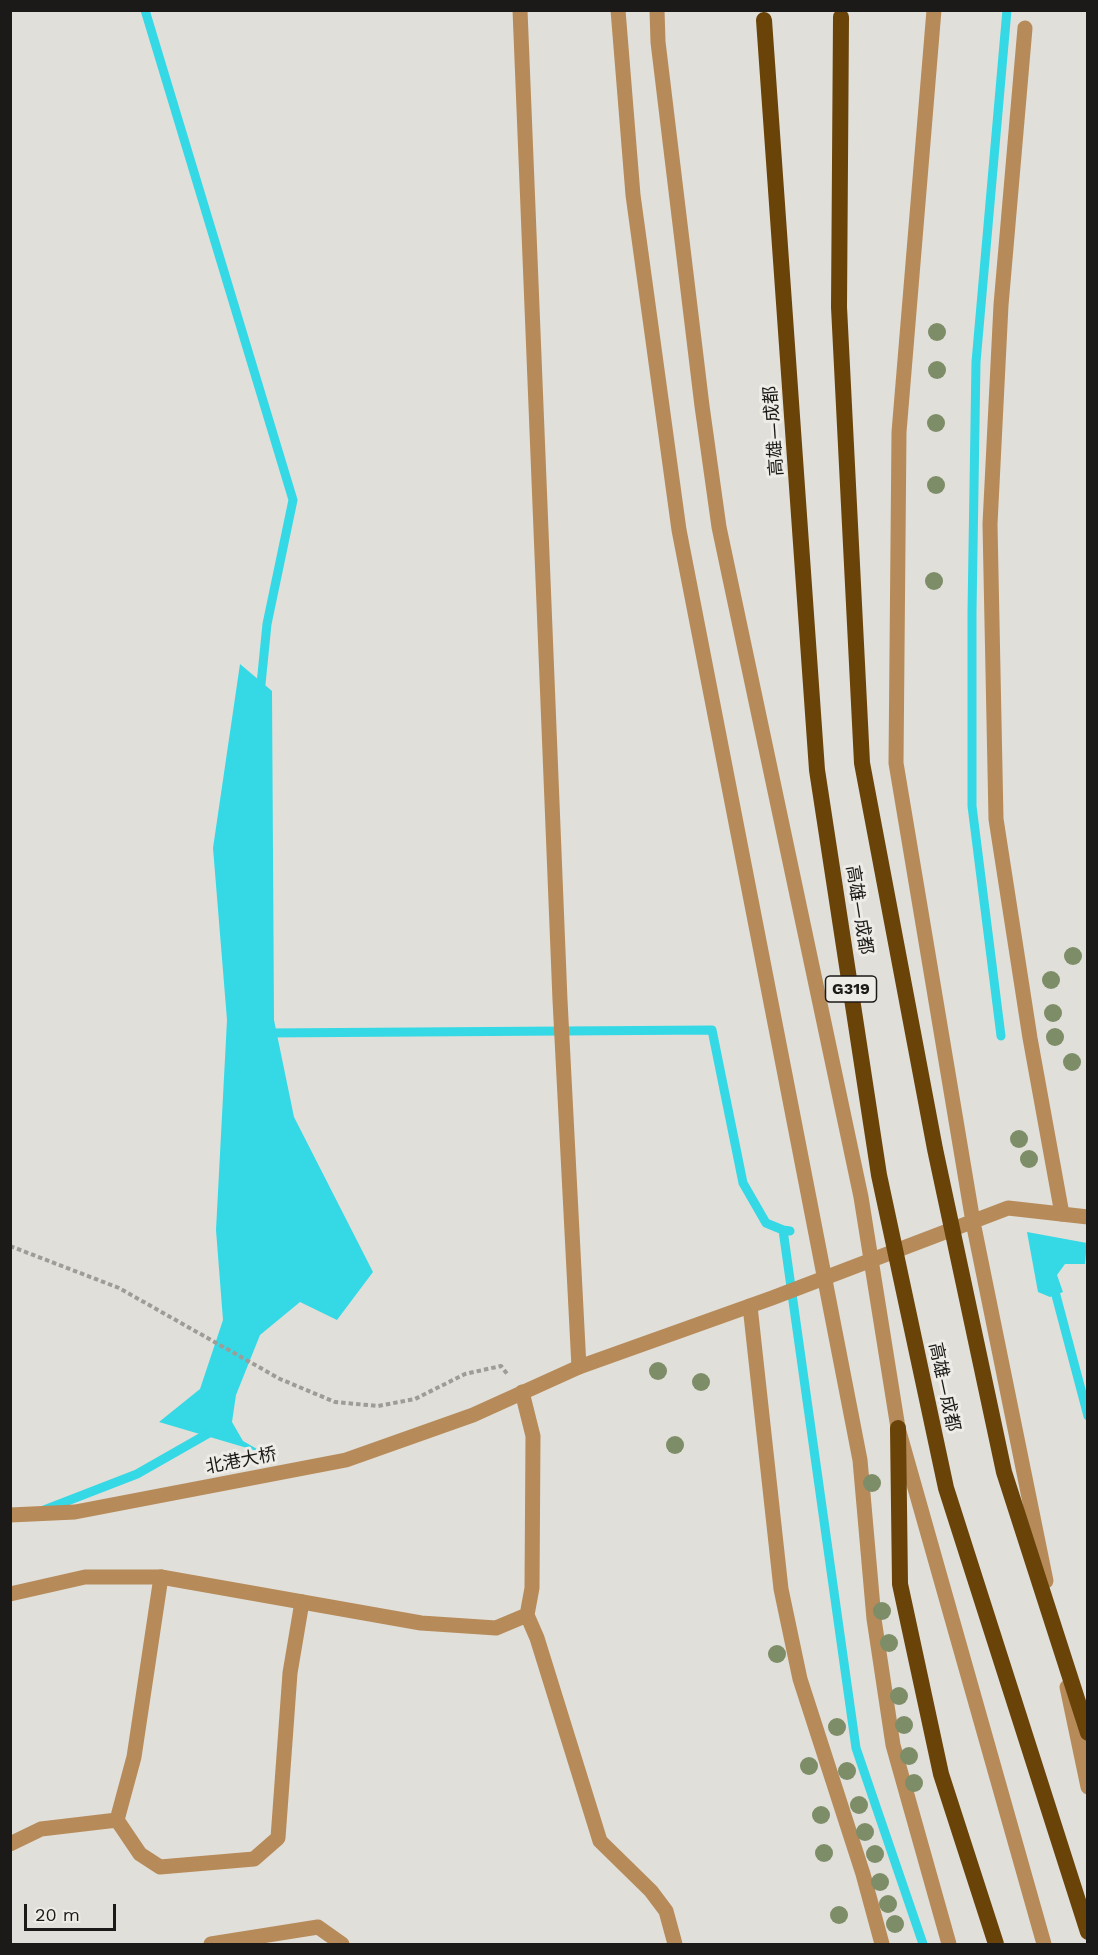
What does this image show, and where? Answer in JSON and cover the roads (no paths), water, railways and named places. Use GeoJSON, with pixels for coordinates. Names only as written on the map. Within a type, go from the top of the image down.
{"type":"FeatureCollection","features":[{"type":"Feature","properties":{"kind":"highway","name":"高雄—成都"},"geometry":{"type":"LineString","coordinates":[[842,14],[839,307],[862,763],[934,1149],[1004,1472],[1088,1734]]}},
{"type":"Feature","properties":{"kind":"highway","name":"高雄—成都"},"geometry":{"type":"LineString","coordinates":[[765,15],[818,770],[879,1175],[946,1488],[1088,1932]]}},
{"type":"Feature","properties":{"kind":"highway"},"geometry":{"type":"LineString","coordinates":[[898,1428],[900,1584],[941,1774],[996,1944]]}},
{"type":"Feature","properties":{"kind":"highway"},"geometry":{"type":"LineString","coordinates":[[1064,1672],[1088,1714]]}},
{"type":"Feature","properties":{"kind":"street"},"geometry":{"type":"LineString","coordinates":[[520,10],[561,1011],[579,1367]]}},
{"type":"Feature","properties":{"kind":"street"},"geometry":{"type":"LineString","coordinates":[[618,10],[633,195],[679,530],[818,1281],[860,1460],[874,1619],[892,1745],[949,1944]]}},
{"type":"Feature","properties":{"kind":"street"},"geometry":{"type":"LineString","coordinates":[[657,10],[658,42],[719,527],[858,1185],[898,1428],[1044,1944]]}},
{"type":"Feature","properties":{"kind":"street"},"geometry":{"type":"LineString","coordinates":[[934,10],[899,432],[896,763],[973,1222],[1088,1787]]}},
{"type":"Feature","properties":{"kind":"street"},"geometry":{"type":"LineString","coordinates":[[1025,28],[1001,305],[990,525],[996,819],[1030,1038],[1062,1214]]}},
{"type":"Feature","properties":{"kind":"street","name":"北港大桥"},"geometry":{"type":"LineString","coordinates":[[10,1515],[75,1512],[346,1460],[473,1415],[579,1367],[818,1281],[1008,1208],[1088,1217]]}},
{"type":"Feature","properties":{"kind":"street"},"geometry":{"type":"LineString","coordinates":[[750,1306],[782,1589],[797,1667],[863,1874],[882,1944]]}},
{"type":"Feature","properties":{"kind":"street"},"geometry":{"type":"LineString","coordinates":[[522,1392],[533,1436],[532,1588],[527,1615],[537,1638],[600,1841],[651,1891],[666,1911],[675,1944]]}},
{"type":"Feature","properties":{"kind":"street"},"geometry":{"type":"LineString","coordinates":[[10,1594],[85,1577],[161,1577],[421,1623],[496,1628],[527,1615]]}},
{"type":"Feature","properties":{"kind":"street"},"geometry":{"type":"LineString","coordinates":[[161,1577],[134,1756],[117,1820],[140,1854],[160,1867],[254,1858],[278,1838],[290,1673],[302,1602]]}},
{"type":"Feature","properties":{"kind":"street"},"geometry":{"type":"LineString","coordinates":[[10,1844],[41,1829],[117,1820]]}},
{"type":"Feature","properties":{"kind":"street"},"geometry":{"type":"LineString","coordinates":[[211,1944],[318,1927],[342,1944]]}},
{"type":"Feature","properties":{"kind":"water"},"geometry":{"type":"Polygon","coordinates":[[[240,664],[272,691],[274,1020],[294,1117],[373,1272],[337,1320],[300,1302],[260,1335],[236,1395],[232,1422],[243,1441],[264,1453],[159,1422],[200,1389],[223,1320],[216,1230],[227,1020],[213,848],[240,664]]]}},
{"type":"Feature","properties":{"kind":"water"},"geometry":{"type":"Polygon","coordinates":[[[1027,1232],[1087,1243],[1085,1264],[1065,1264],[1057,1275],[1063,1292],[1050,1297],[1038,1292],[1027,1232]]]}},
{"type":"Feature","properties":{"kind":"waterway"},"geometry":{"type":"LineString","coordinates":[[145,10],[293,500],[267,624],[260,694]]}},
{"type":"Feature","properties":{"kind":"waterway"},"geometry":{"type":"LineString","coordinates":[[1001,1036],[972,806],[972,612],[976,362],[1007,10]]}},
{"type":"Feature","properties":{"kind":"waterway"},"geometry":{"type":"LineString","coordinates":[[267,1033],[712,1030],[743,1183],[766,1223],[790,1231]]}},
{"type":"Feature","properties":{"kind":"waterway"},"geometry":{"type":"LineString","coordinates":[[783,1230],[856,1748],[923,1944]]}},
{"type":"Feature","properties":{"kind":"waterway"},"geometry":{"type":"LineString","coordinates":[[1053,1284],[1088,1416]]}},
{"type":"Feature","properties":{"kind":"waterway"},"geometry":{"type":"LineString","coordinates":[[44,1510],[137,1474],[216,1429]]}}]}
